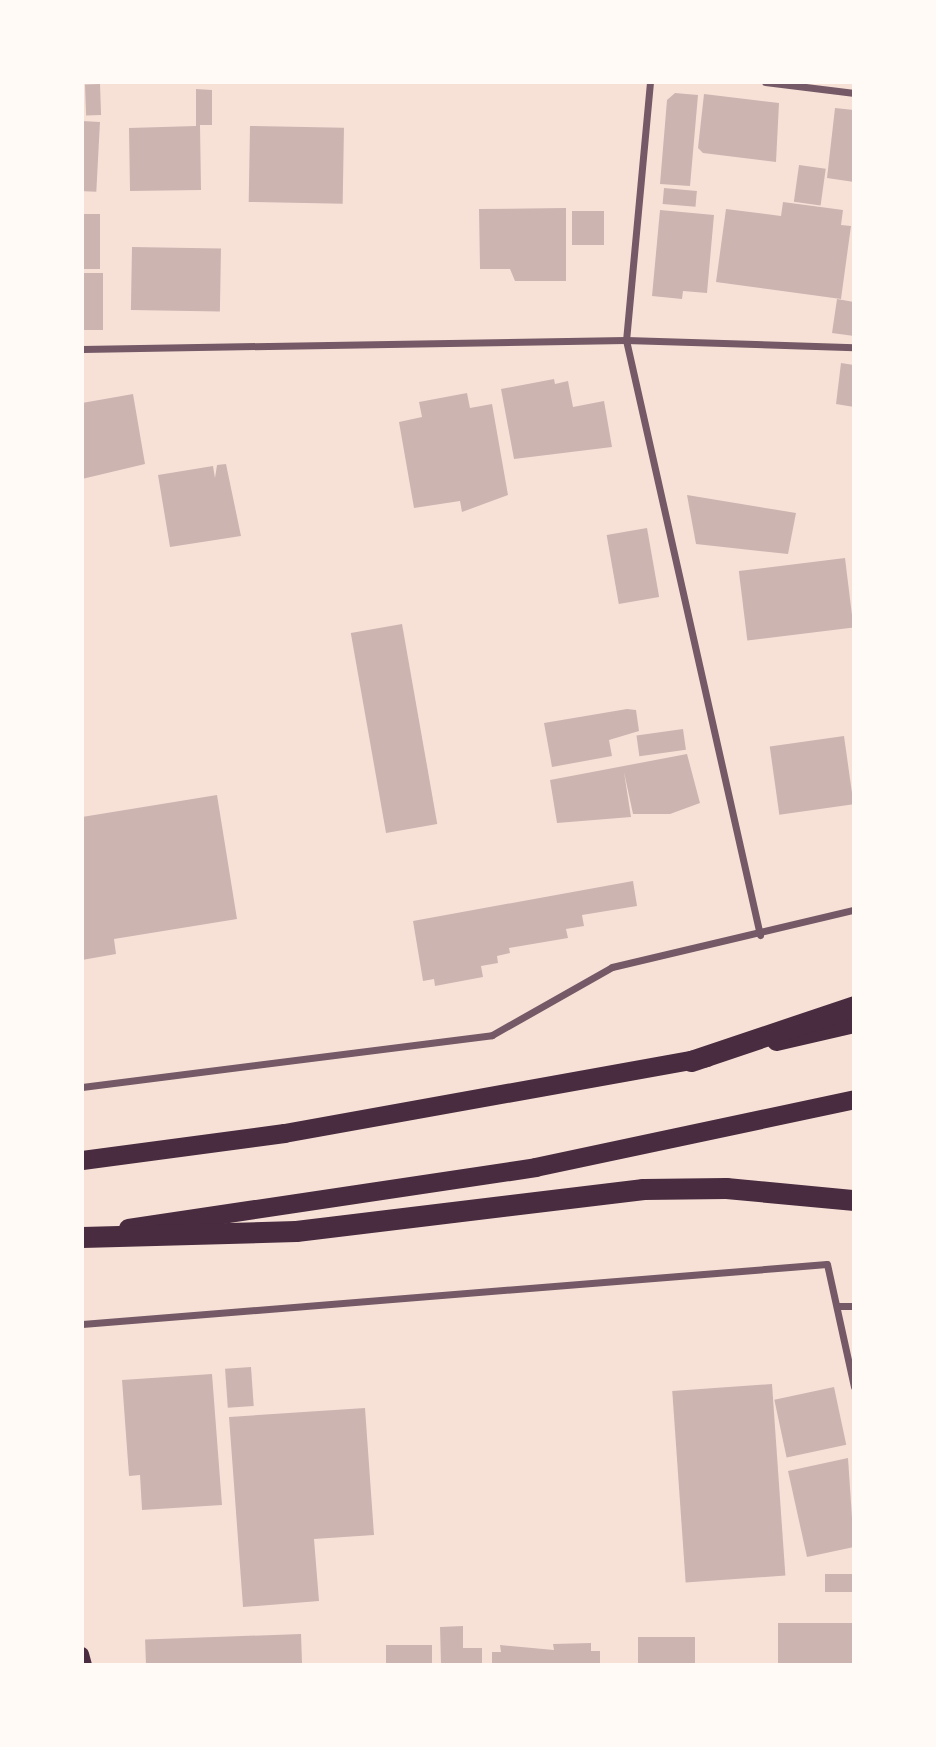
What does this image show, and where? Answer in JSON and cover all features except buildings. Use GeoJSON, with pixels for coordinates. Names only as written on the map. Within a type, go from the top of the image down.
{"type":"FeatureCollection","features":[{"type":"Feature","properties":{"kind":"highway"},"geometry":{"type":"LineString","coordinates":[[691,1061],[854,1006]]}},
{"type":"Feature","properties":{"kind":"highway"},"geometry":{"type":"LineString","coordinates":[[82,1160],[523,1093],[691,1061],[854,1023]]}},
{"type":"Feature","properties":{"kind":"highway"},"geometry":{"type":"LineString","coordinates":[[82,1236],[535,1167],[854,1099]]}},
{"type":"Feature","properties":{"kind":"highway"},"geometry":{"type":"LineString","coordinates":[[82,1236],[296,1231],[537,1198],[726,1188],[854,1200]]}},
{"type":"Feature","properties":{"kind":"main road"},"geometry":{"type":"LineString","coordinates":[[82,1654],[85,1665]]}},
{"type":"Feature","properties":{"kind":"street"},"geometry":{"type":"LineString","coordinates":[[650,82],[626,340],[760,935]]}},
{"type":"Feature","properties":{"kind":"street"},"geometry":{"type":"LineString","coordinates":[[765,82],[854,93]]}},
{"type":"Feature","properties":{"kind":"street"},"geometry":{"type":"LineString","coordinates":[[82,349],[626,340],[854,347]]}},
{"type":"Feature","properties":{"kind":"street"},"geometry":{"type":"LineString","coordinates":[[82,1087],[492,1035],[612,967],[760,935],[854,910]]}},
{"type":"Feature","properties":{"kind":"street"},"geometry":{"type":"LineString","coordinates":[[82,1324],[827,1264],[854,1387]]}},
{"type":"Feature","properties":{"kind":"street"},"geometry":{"type":"LineString","coordinates":[[836,1307],[854,1306]]}}]}
